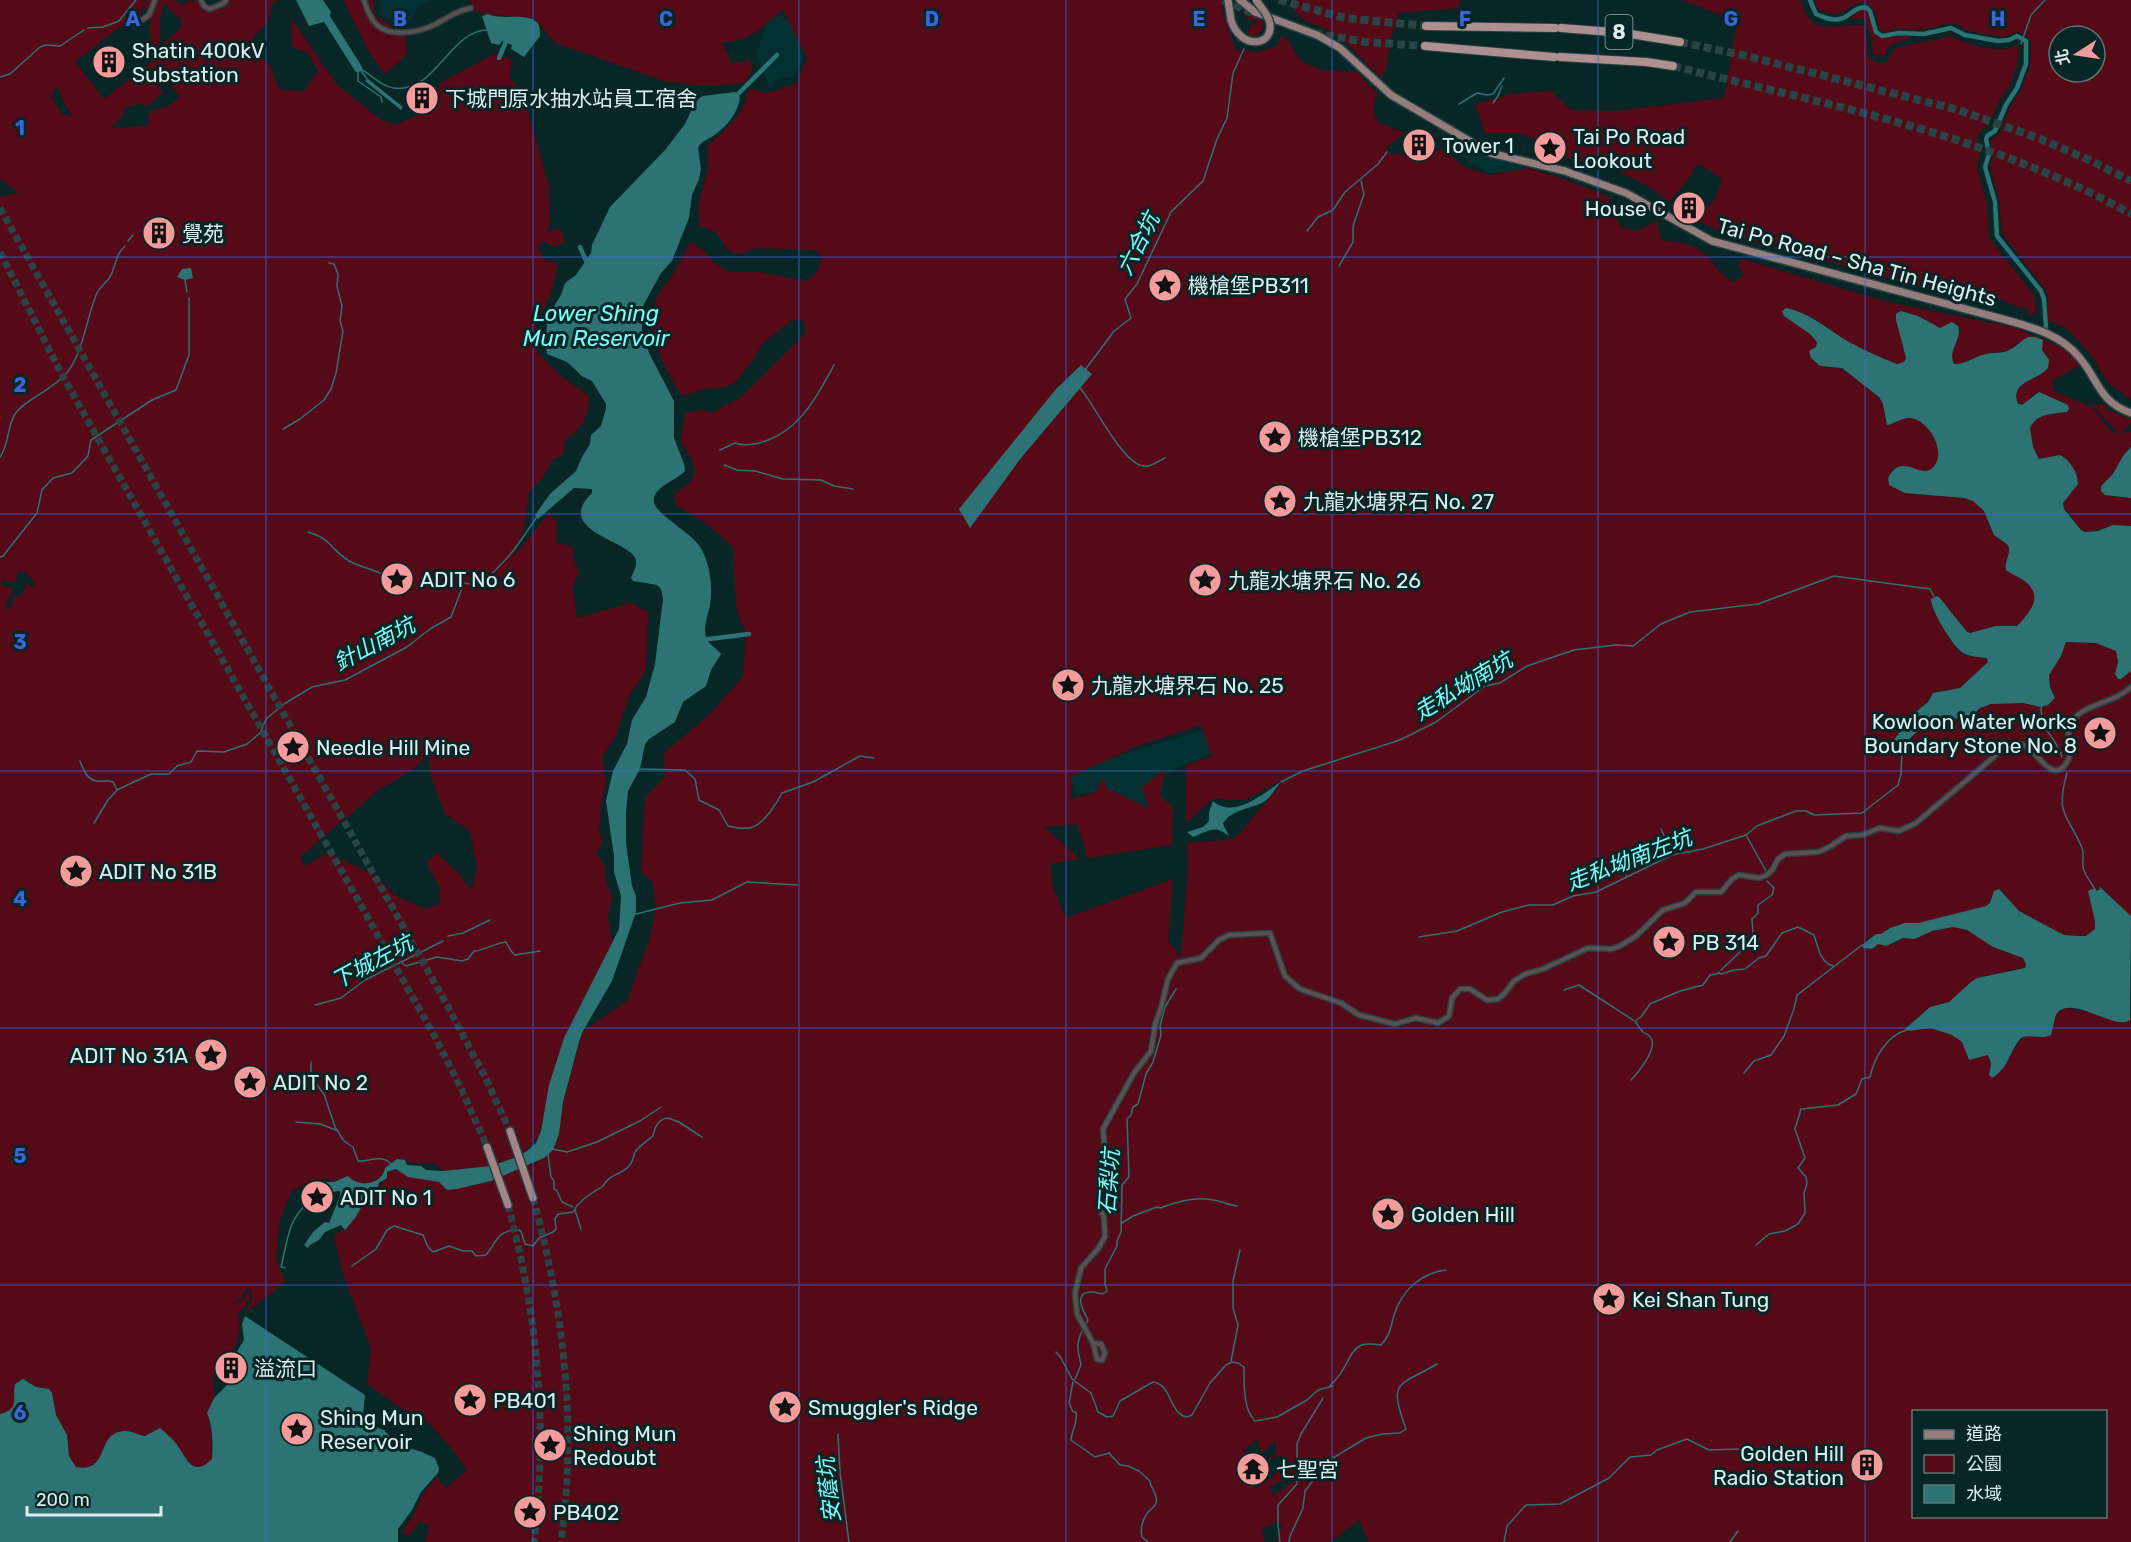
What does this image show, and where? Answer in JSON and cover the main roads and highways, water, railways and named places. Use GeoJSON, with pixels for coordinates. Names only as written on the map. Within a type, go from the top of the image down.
{"type":"FeatureCollection","features":[{"type":"Feature","properties":{"kind":"highway","name":"8"},"geometry":{"type":"LineString","coordinates":[[1426,26],[1558,28],[1624,33],[1680,42]]}},
{"type":"Feature","properties":{"kind":"highway","name":"8"},"geometry":{"type":"LineString","coordinates":[[1425,46],[1646,62],[1673,66]]}},
{"type":"Feature","properties":{"kind":"highway"},"geometry":{"type":"LineString","coordinates":[[510,1131],[533,1198]]}},
{"type":"Feature","properties":{"kind":"highway"},"geometry":{"type":"LineString","coordinates":[[487,1147],[508,1205]]}},
{"type":"Feature","properties":{"kind":"main road"},"geometry":{"type":"LineString","coordinates":[[1228,0],[1235,31],[1244,40],[1253,42],[1263,39],[1270,30],[1270,22],[1256,0]]}},
{"type":"Feature","properties":{"kind":"main road","name":"Tai Po Road – Sha Tin Heights"},"geometry":{"type":"LineString","coordinates":[[1240,0],[1255,12],[1331,42],[1391,96],[1490,153],[1565,171],[1626,193],[1712,241],[2010,321],[2049,334],[2062,341],[2078,356],[2107,399],[2131,414]]}},
{"type":"Feature","properties":{"kind":"water"},"geometry":{"type":"Polygon","coordinates":[[[296,0],[323,0],[331,12],[328,21],[309,26],[296,0]]]}},
{"type":"Feature","properties":{"kind":"water"},"geometry":{"type":"Polygon","coordinates":[[[488,14],[532,19],[538,23],[540,36],[524,57],[511,49],[512,45],[502,41],[499,45],[491,43],[482,16],[488,14]]]}},
{"type":"Feature","properties":{"kind":"water"},"geometry":{"type":"Polygon","coordinates":[[[368,79],[403,107],[401,110],[365,81],[368,79]]]}},
{"type":"Feature","properties":{"kind":"water","name":"Lower Shing Mun Reservoir"},"geometry":{"type":"Polygon","coordinates":[[[735,92],[740,97],[731,120],[713,136],[702,142],[698,148],[701,169],[692,195],[689,218],[672,261],[661,273],[642,311],[642,330],[649,353],[674,401],[674,438],[685,471],[657,492],[654,502],[661,512],[696,541],[703,553],[710,575],[711,591],[705,633],[709,642],[721,654],[711,670],[706,686],[683,702],[675,722],[645,744],[640,769],[628,791],[626,843],[632,886],[636,896],[636,912],[612,981],[579,1042],[563,1102],[559,1134],[553,1150],[544,1158],[491,1181],[457,1189],[447,1190],[439,1182],[408,1177],[396,1169],[387,1172],[387,1178],[379,1183],[377,1191],[369,1194],[345,1230],[341,1225],[325,1232],[308,1248],[304,1245],[313,1232],[325,1222],[329,1223],[340,1196],[340,1191],[338,1191],[328,1193],[317,1200],[325,1182],[334,1182],[348,1176],[358,1182],[370,1183],[380,1178],[385,1168],[397,1159],[405,1160],[407,1165],[421,1166],[426,1170],[443,1171],[491,1166],[514,1158],[536,1143],[541,1131],[549,1085],[564,1038],[619,929],[621,896],[614,872],[606,801],[613,771],[627,744],[632,720],[646,697],[655,664],[663,599],[661,589],[657,585],[633,581],[631,578],[636,560],[631,553],[597,534],[581,517],[582,506],[592,493],[592,489],[574,488],[538,519],[536,518],[535,515],[550,494],[576,471],[590,444],[591,435],[601,426],[606,409],[606,404],[592,381],[582,376],[567,362],[547,354],[545,342],[548,316],[561,295],[565,283],[576,275],[591,253],[592,245],[610,207],[665,150],[685,124],[696,100],[703,96],[735,92]]]}},
{"type":"Feature","properties":{"kind":"water"},"geometry":{"type":"Polygon","coordinates":[[[191,268],[193,278],[185,280],[177,277],[182,269],[191,268]]]}},
{"type":"Feature","properties":{"kind":"water"},"geometry":{"type":"Polygon","coordinates":[[[1786,308],[1819,322],[1849,342],[1897,364],[1904,362],[1906,358],[1896,320],[1896,314],[1901,311],[1918,316],[1940,328],[1952,322],[1958,326],[1959,331],[1952,354],[1954,364],[1986,354],[2006,351],[2028,337],[2043,340],[2042,350],[2049,360],[2048,368],[2017,390],[2018,404],[2022,405],[2039,392],[2068,405],[2067,412],[2041,417],[2030,428],[2033,447],[2039,459],[2060,455],[2070,463],[2075,471],[2078,484],[2063,503],[2064,509],[2081,530],[2098,531],[2113,525],[2131,526],[2131,671],[2118,679],[2115,674],[2118,662],[2116,651],[2096,643],[2066,642],[2061,656],[2049,675],[2050,687],[2055,698],[2048,705],[2041,707],[2023,703],[1991,704],[1980,708],[1973,715],[1930,724],[1920,729],[1906,742],[1899,753],[1894,754],[1891,747],[1894,740],[1912,715],[1928,702],[1933,693],[1960,688],[1988,662],[1987,658],[1969,655],[1959,650],[1938,619],[1931,599],[1937,596],[1940,598],[1970,633],[1996,626],[2017,626],[2030,611],[2034,594],[2026,582],[2006,570],[2008,545],[1994,535],[1984,511],[1973,501],[1964,498],[1905,493],[1889,485],[1888,478],[1900,466],[1924,471],[1930,470],[1935,465],[1938,451],[1933,436],[1916,419],[1906,418],[1887,425],[1883,404],[1879,397],[1842,368],[1820,366],[1811,358],[1809,351],[1816,347],[1817,342],[1810,334],[1784,316],[1782,311],[1786,308]]]}},
{"type":"Feature","properties":{"kind":"water"},"geometry":{"type":"Polygon","coordinates":[[[1081,365],[1092,374],[1021,458],[970,528],[959,509],[1056,389],[1081,365]]]}},
{"type":"Feature","properties":{"kind":"water"},"geometry":{"type":"Polygon","coordinates":[[[2131,447],[2131,498],[2105,495],[2101,491],[2101,486],[2113,474],[2131,447]]]}},
{"type":"Feature","properties":{"kind":"water"},"geometry":{"type":"Polygon","coordinates":[[[1281,782],[1265,801],[1236,812],[1226,819],[1223,824],[1229,836],[1215,829],[1193,837],[1187,832],[1203,827],[1209,821],[1213,801],[1230,808],[1239,806],[1257,798],[1281,782]]]}},
{"type":"Feature","properties":{"kind":"water"},"geometry":{"type":"Polygon","coordinates":[[[2099,886],[2131,916],[2130,1020],[2115,1021],[2084,1010],[2065,1008],[2056,1014],[2051,1035],[2021,1038],[2006,1064],[1992,1078],[1989,1075],[1991,1063],[1988,1055],[1969,1060],[1962,1042],[1952,1035],[1930,1028],[1909,1031],[1905,1029],[1930,1007],[1949,1002],[1977,978],[2025,968],[2023,958],[1993,947],[1967,930],[1953,927],[1932,931],[1915,939],[1903,938],[1886,946],[1878,944],[1872,949],[1863,948],[1862,945],[1876,934],[1905,923],[1918,923],[1986,906],[1990,903],[1994,891],[1999,889],[2019,911],[2064,935],[2086,936],[2095,929],[2088,891],[2095,888],[2097,891],[2100,889],[2099,886]]]}},
{"type":"Feature","properties":{"kind":"water","name":"Shing Mun Reservoir"},"geometry":{"type":"Polygon","coordinates":[[[245,1316],[365,1395],[363,1416],[367,1424],[384,1430],[398,1445],[435,1458],[439,1468],[438,1473],[421,1492],[412,1510],[398,1529],[398,1542],[0,1542],[0,1414],[13,1407],[15,1384],[23,1379],[36,1387],[49,1389],[52,1393],[56,1415],[67,1435],[69,1456],[76,1467],[87,1467],[94,1464],[110,1437],[116,1433],[128,1431],[145,1436],[160,1428],[174,1441],[190,1463],[199,1467],[212,1459],[212,1436],[207,1413],[214,1398],[229,1383],[235,1355],[244,1340],[242,1324],[245,1316]]]}},
{"type":"Feature","properties":{"kind":"waterway"},"geometry":{"type":"LineString","coordinates":[[88,28],[103,27],[119,21],[136,0]]}},
{"type":"Feature","properties":{"kind":"waterway"},"geometry":{"type":"LineString","coordinates":[[315,0],[358,68]]}},
{"type":"Feature","properties":{"kind":"waterway"},"geometry":{"type":"LineString","coordinates":[[1810,0],[1816,14],[1831,19],[1840,19],[1860,8],[1867,8],[1876,32],[1882,36],[1899,33],[1924,34],[1951,28],[1965,35],[1998,41],[2009,40],[2017,36],[2026,41],[2026,64],[2017,88],[2006,105],[1995,131],[1986,139],[1989,154],[1985,167],[1995,202],[1997,236],[2041,291],[2044,299],[2046,328]]}},
{"type":"Feature","properties":{"kind":"waterway"},"geometry":{"type":"LineString","coordinates":[[2021,44],[2031,15],[2045,0]]}},
{"type":"Feature","properties":{"kind":"waterway"},"geometry":{"type":"LineString","coordinates":[[0,77],[10,74],[40,47],[60,46],[84,30]]}},
{"type":"Feature","properties":{"kind":"waterway"},"geometry":{"type":"LineString","coordinates":[[358,68],[389,87],[408,87],[421,81],[432,72],[463,40],[474,33],[488,30]]}},
{"type":"Feature","properties":{"kind":"waterway"},"geometry":{"type":"LineString","coordinates":[[499,58],[508,37]]}},
{"type":"Feature","properties":{"kind":"waterway","name":"六合坑"},"geometry":{"type":"LineString","coordinates":[[1085,370],[1114,331],[1131,318],[1125,299],[1137,284],[1171,212],[1203,181],[1217,139],[1227,118],[1233,73],[1244,49]]}},
{"type":"Feature","properties":{"kind":"waterway"},"geometry":{"type":"LineString","coordinates":[[734,98],[777,55]]}},
{"type":"Feature","properties":{"kind":"waterway"},"geometry":{"type":"LineString","coordinates":[[359,68],[367,79]]}},
{"type":"Feature","properties":{"kind":"waterway"},"geometry":{"type":"LineString","coordinates":[[358,69],[358,81],[381,97],[382,102]]}},
{"type":"Feature","properties":{"kind":"waterway"},"geometry":{"type":"LineString","coordinates":[[1459,104],[1477,93],[1493,94],[1504,78]]}},
{"type":"Feature","properties":{"kind":"waterway"},"geometry":{"type":"LineString","coordinates":[[1493,103],[1502,86]]}},
{"type":"Feature","properties":{"kind":"waterway"},"geometry":{"type":"LineString","coordinates":[[1307,231],[1318,217],[1333,210],[1345,192],[1378,164],[1387,152]]}},
{"type":"Feature","properties":{"kind":"waterway"},"geometry":{"type":"LineString","coordinates":[[1339,266],[1353,242],[1353,226],[1364,194],[1361,181]]}},
{"type":"Feature","properties":{"kind":"waterway"},"geometry":{"type":"LineString","coordinates":[[128,241],[133,235]]}},
{"type":"Feature","properties":{"kind":"waterway"},"geometry":{"type":"LineString","coordinates":[[0,457],[15,414],[25,404],[60,380],[72,365],[81,345],[97,293],[110,277],[117,257],[125,246]]}},
{"type":"Feature","properties":{"kind":"waterway"},"geometry":{"type":"LineString","coordinates":[[580,247],[587,263]]}},
{"type":"Feature","properties":{"kind":"waterway"},"geometry":{"type":"LineString","coordinates":[[283,429],[324,400],[331,389],[336,373],[343,331],[340,321],[342,306],[337,286],[338,274],[334,264],[329,263]]}},
{"type":"Feature","properties":{"kind":"waterway"},"geometry":{"type":"LineString","coordinates":[[185,280],[187,292]]}},
{"type":"Feature","properties":{"kind":"waterway"},"geometry":{"type":"LineString","coordinates":[[0,557],[37,513],[42,490],[53,478],[72,473],[88,456],[91,440],[152,400],[176,390],[189,355],[189,298]]}},
{"type":"Feature","properties":{"kind":"waterway"},"geometry":{"type":"LineString","coordinates":[[720,450],[735,443],[743,445],[760,443],[792,426],[809,408],[834,365]]}},
{"type":"Feature","properties":{"kind":"waterway"},"geometry":{"type":"LineString","coordinates":[[1080,388],[1130,458],[1139,465],[1148,466],[1165,458]]}},
{"type":"Feature","properties":{"kind":"waterway"},"geometry":{"type":"LineString","coordinates":[[724,465],[737,470],[755,471],[783,479],[821,480],[834,486],[853,489]]}},
{"type":"Feature","properties":{"kind":"waterway","name":"針山南坑"},"geometry":{"type":"LineString","coordinates":[[80,761],[91,779],[113,782],[117,790],[151,774],[169,774],[177,766],[191,762],[197,751],[224,752],[247,744],[260,733],[266,719],[284,704],[312,687],[345,680],[407,647],[430,629],[451,617],[464,583],[478,585],[488,577],[510,554],[536,518]]}},
{"type":"Feature","properties":{"kind":"waterway"},"geometry":{"type":"LineString","coordinates":[[308,532],[327,541],[349,561],[384,575]]}},
{"type":"Feature","properties":{"kind":"waterway","name":"走私坳南坑"},"geometry":{"type":"LineString","coordinates":[[1281,782],[1303,771],[1400,740],[1436,722],[1485,686],[1500,683],[1527,666],[1574,650],[1616,645],[1633,646],[1661,624],[1690,612],[1758,604],[1834,576],[1930,589],[1934,596]]}},
{"type":"Feature","properties":{"kind":"waterway"},"geometry":{"type":"LineString","coordinates":[[701,640],[749,634]]}},
{"type":"Feature","properties":{"kind":"waterway"},"geometry":{"type":"LineString","coordinates":[[2041,707],[2043,723],[2062,757]]}},
{"type":"Feature","properties":{"kind":"waterway"},"geometry":{"type":"LineString","coordinates":[[1766,871],[1746,835],[1757,826],[1796,811],[1806,811],[1814,815],[1862,813],[1898,785],[1902,750]]}},
{"type":"Feature","properties":{"kind":"waterway"},"geometry":{"type":"LineString","coordinates":[[639,769],[685,770],[695,779],[699,800],[719,810],[728,826],[747,828],[757,825],[766,817],[782,793],[813,782],[860,756],[874,758]]}},
{"type":"Feature","properties":{"kind":"waterway"},"geometry":{"type":"LineString","coordinates":[[2067,773],[2062,798],[2064,813],[2082,848],[2084,870],[2094,888]]}},
{"type":"Feature","properties":{"kind":"waterway"},"geometry":{"type":"LineString","coordinates":[[94,823],[117,790]]}},
{"type":"Feature","properties":{"kind":"waterway"},"geometry":{"type":"LineString","coordinates":[[1661,829],[1673,855]]}},
{"type":"Feature","properties":{"kind":"waterway","name":"走私坳南左坑"},"geometry":{"type":"LineString","coordinates":[[1419,937],[1457,931],[1502,912],[1529,905],[1553,905],[1573,896],[1596,892],[1672,855],[1703,849],[1746,835]]}},
{"type":"Feature","properties":{"kind":"waterway"},"geometry":{"type":"LineString","coordinates":[[1621,857],[1626,876]]}},
{"type":"Feature","properties":{"kind":"waterway"},"geometry":{"type":"LineString","coordinates":[[1721,970],[1753,936],[1752,919],[1758,913],[1758,905],[1772,895],[1774,888],[1767,881]]}},
{"type":"Feature","properties":{"kind":"waterway"},"geometry":{"type":"LineString","coordinates":[[636,914],[680,903],[712,900],[747,882],[797,885]]}},
{"type":"Feature","properties":{"kind":"waterway"},"geometry":{"type":"LineString","coordinates":[[448,936],[463,933],[490,920]]}},
{"type":"Feature","properties":{"kind":"waterway"},"geometry":{"type":"LineString","coordinates":[[1719,973],[1745,969],[1759,958],[1766,956],[1782,933],[1798,927],[1814,935],[1822,958],[1833,966]]}},
{"type":"Feature","properties":{"kind":"waterway","name":"下城左坑"},"geometry":{"type":"LineString","coordinates":[[315,1005],[341,998],[365,980],[443,941]]}},
{"type":"Feature","properties":{"kind":"waterway"},"geometry":{"type":"LineString","coordinates":[[402,963],[406,966],[437,957],[462,961],[468,959],[474,951],[506,942],[515,955],[540,951]]}},
{"type":"Feature","properties":{"kind":"waterway"},"geometry":{"type":"LineString","coordinates":[[1744,1073],[1754,1061],[1771,1055],[1784,1036],[1797,995],[1862,945]]}},
{"type":"Feature","properties":{"kind":"waterway"},"geometry":{"type":"LineString","coordinates":[[1631,1080],[1652,1048],[1650,1036],[1643,1032],[1635,1021],[1641,1017],[1650,1004],[1680,991],[1703,985],[1710,975],[1719,972]]}},
{"type":"Feature","properties":{"kind":"waterway"},"geometry":{"type":"LineString","coordinates":[[1564,990],[1579,985],[1633,1020]]}},
{"type":"Feature","properties":{"kind":"waterway","name":"石梨坑"},"geometry":{"type":"LineString","coordinates":[[1085,1326],[1088,1320],[1081,1303],[1082,1295],[1094,1292],[1103,1294],[1107,1291],[1105,1269],[1117,1246],[1121,1232],[1122,1185],[1129,1177],[1127,1119],[1133,1107],[1138,1104],[1146,1074],[1153,1062],[1161,1035],[1160,1026],[1165,1007],[1176,989]]}},
{"type":"Feature","properties":{"kind":"waterway"},"geometry":{"type":"LineString","coordinates":[[1756,1245],[1769,1234],[1785,1231],[1798,1224],[1805,1213],[1806,1177],[1798,1168],[1805,1158],[1795,1129],[1801,1109],[1838,1105],[1856,1094],[1862,1079],[1870,1077],[1883,1048],[1893,1037],[1907,1030]]}},
{"type":"Feature","properties":{"kind":"waterway"},"geometry":{"type":"LineString","coordinates":[[311,1062],[311,1077],[324,1094],[335,1127],[344,1141],[353,1147],[358,1161],[384,1159],[392,1165]]}},
{"type":"Feature","properties":{"kind":"waterway"},"geometry":{"type":"LineString","coordinates":[[553,1149],[567,1152],[597,1142],[640,1121],[661,1107]]}},
{"type":"Feature","properties":{"kind":"waterway"},"geometry":{"type":"LineString","coordinates":[[352,1266],[376,1249],[387,1230],[394,1226],[423,1235],[433,1252],[449,1246],[463,1251],[472,1251],[476,1256],[486,1255],[500,1236],[516,1229],[521,1231],[525,1244],[533,1246],[539,1238],[556,1229],[555,1219],[558,1214],[573,1212],[583,1200],[603,1186],[608,1179],[629,1166],[635,1152],[653,1136],[662,1120],[668,1118],[679,1122],[702,1137]]}},
{"type":"Feature","properties":{"kind":"waterway"},"geometry":{"type":"LineString","coordinates":[[296,1122],[320,1124],[336,1130]]}},
{"type":"Feature","properties":{"kind":"waterway"},"geometry":{"type":"LineString","coordinates":[[548,1154],[554,1189],[562,1202],[573,1207]]}},
{"type":"Feature","properties":{"kind":"waterway"},"geometry":{"type":"LineString","coordinates":[[285,1268],[281,1267],[292,1225],[301,1209],[320,1193]]}},
{"type":"Feature","properties":{"kind":"waterway"},"geometry":{"type":"LineString","coordinates":[[1122,1223],[1157,1207],[1193,1199],[1206,1199],[1237,1206]]}},
{"type":"Feature","properties":{"kind":"waterway"},"geometry":{"type":"LineString","coordinates":[[575,1210],[581,1229]]}},
{"type":"Feature","properties":{"kind":"waterway"},"geometry":{"type":"LineString","coordinates":[[1231,1361],[1238,1325],[1233,1308],[1233,1281],[1240,1250]]}},
{"type":"Feature","properties":{"kind":"waterway"},"geometry":{"type":"LineString","coordinates":[[1330,1386],[1358,1347],[1367,1344],[1381,1345],[1384,1342],[1398,1306],[1407,1291],[1428,1275],[1446,1270]]}},
{"type":"Feature","properties":{"kind":"waterway"},"geometry":{"type":"LineString","coordinates":[[1075,1379],[1081,1365],[1078,1343],[1083,1329]]}},
{"type":"Feature","properties":{"kind":"waterway"},"geometry":{"type":"LineString","coordinates":[[1056,1352],[1072,1379],[1091,1393],[1098,1412],[1107,1417],[1113,1416],[1120,1401],[1153,1382],[1164,1388],[1181,1415],[1187,1417],[1192,1415],[1210,1383],[1226,1365],[1232,1362],[1244,1367],[1246,1403],[1255,1421],[1277,1417],[1307,1400],[1318,1390],[1333,1386]]}},
{"type":"Feature","properties":{"kind":"waterway"},"geometry":{"type":"LineString","coordinates":[[1289,1542],[1303,1508],[1305,1491],[1328,1461],[1366,1438],[1400,1433],[1406,1429],[1398,1401],[1400,1386],[1437,1364]]}},
{"type":"Feature","properties":{"kind":"waterway"},"geometry":{"type":"LineString","coordinates":[[1073,1382],[1069,1403],[1073,1412],[1076,1412],[1076,1423],[1071,1440],[1095,1457],[1109,1453],[1120,1465],[1139,1471],[1150,1481],[1157,1500],[1142,1526],[1142,1537],[1148,1542]]}},
{"type":"Feature","properties":{"kind":"waterway"},"geometry":{"type":"LineString","coordinates":[[1280,1542],[1278,1505],[1297,1484],[1297,1444],[1323,1398]]}},
{"type":"Feature","properties":{"kind":"waterway","name":"安蔭坑"},"geometry":{"type":"LineString","coordinates":[[838,1434],[840,1472],[849,1542]]}},
{"type":"Feature","properties":{"kind":"waterway"},"geometry":{"type":"LineString","coordinates":[[1504,1542],[1507,1526],[1526,1505],[1560,1504],[1609,1478],[1630,1457],[1651,1455],[1657,1450],[1687,1439],[1709,1450],[1772,1448]]}},
{"type":"Feature","properties":{"kind":"waterway"},"geometry":{"type":"LineString","coordinates":[[1730,1542],[1738,1531]]}},
{"type":"Feature","properties":{"kind":"tunnel"},"geometry":{"type":"LineString","coordinates":[[1223,0],[1257,15]]}},
{"type":"Feature","properties":{"kind":"tunnel"},"geometry":{"type":"LineString","coordinates":[[1279,0],[1345,18],[1426,26]]}},
{"type":"Feature","properties":{"kind":"tunnel"},"geometry":{"type":"LineString","coordinates":[[1314,33],[1365,42],[1425,46]]}},
{"type":"Feature","properties":{"kind":"tunnel"},"geometry":{"type":"LineString","coordinates":[[1680,42],[1747,56],[1958,110],[2038,138],[2131,181]]}},
{"type":"Feature","properties":{"kind":"tunnel"},"geometry":{"type":"LineString","coordinates":[[1673,66],[1849,109],[1965,143],[2022,163],[2131,214]]}},
{"type":"Feature","properties":{"kind":"tunnel"},"geometry":{"type":"LineString","coordinates":[[0,208],[447,1005],[510,1131]]}},
{"type":"Feature","properties":{"kind":"tunnel"},"geometry":{"type":"LineString","coordinates":[[0,252],[61,373],[434,1035],[487,1147]]}},
{"type":"Feature","properties":{"kind":"tunnel"},"geometry":{"type":"LineString","coordinates":[[533,1198],[553,1283],[565,1368],[568,1455],[561,1542]]}},
{"type":"Feature","properties":{"kind":"tunnel"},"geometry":{"type":"LineString","coordinates":[[508,1205],[527,1288],[538,1372],[540,1457],[534,1542]]}},
{"type":"Feature","properties":{"kind":"place","name":"Shatin 400kV Substation"},"geometry":{"type":"Point","coordinates":[109,62]}},
{"type":"Feature","properties":{"kind":"place","name":"下城門原水抽水站員工宿舍"},"geometry":{"type":"Point","coordinates":[422,98]}},
{"type":"Feature","properties":{"kind":"place","name":"Tower 1"},"geometry":{"type":"Point","coordinates":[1419,145]}},
{"type":"Feature","properties":{"kind":"place","name":"Tai Po Road Lookout"},"geometry":{"type":"Point","coordinates":[1550,148]}},
{"type":"Feature","properties":{"kind":"place","name":"House C"},"geometry":{"type":"Point","coordinates":[1689,208]}},
{"type":"Feature","properties":{"kind":"place","name":"覺苑"},"geometry":{"type":"Point","coordinates":[159,233]}},
{"type":"Feature","properties":{"kind":"place","name":"機槍堡PB311"},"geometry":{"type":"Point","coordinates":[1165,285]}},
{"type":"Feature","properties":{"kind":"place","name":"機槍堡PB312"},"geometry":{"type":"Point","coordinates":[1275,437]}},
{"type":"Feature","properties":{"kind":"place","name":"九龍水塘界石 No. 27"},"geometry":{"type":"Point","coordinates":[1280,501]}},
{"type":"Feature","properties":{"kind":"place","name":"ADIT No 6"},"geometry":{"type":"Point","coordinates":[397,579]}},
{"type":"Feature","properties":{"kind":"place","name":"九龍水塘界石 No. 26"},"geometry":{"type":"Point","coordinates":[1205,580]}},
{"type":"Feature","properties":{"kind":"place","name":"九龍水塘界石 No. 25"},"geometry":{"type":"Point","coordinates":[1068,685]}},
{"type":"Feature","properties":{"kind":"place","name":"Kowloon Water Works Boundary Stone No. 8"},"geometry":{"type":"Point","coordinates":[2100,733]}},
{"type":"Feature","properties":{"kind":"place","name":"Needle Hill Mine"},"geometry":{"type":"Point","coordinates":[293,747]}},
{"type":"Feature","properties":{"kind":"place","name":"ADIT No 31B"},"geometry":{"type":"Point","coordinates":[76,871]}},
{"type":"Feature","properties":{"kind":"place","name":"PB 314"},"geometry":{"type":"Point","coordinates":[1669,942]}},
{"type":"Feature","properties":{"kind":"place","name":"ADIT No 31A"},"geometry":{"type":"Point","coordinates":[211,1055]}},
{"type":"Feature","properties":{"kind":"place","name":"ADIT No 2"},"geometry":{"type":"Point","coordinates":[250,1082]}},
{"type":"Feature","properties":{"kind":"place","name":"ADIT No 1"},"geometry":{"type":"Point","coordinates":[317,1197]}},
{"type":"Feature","properties":{"kind":"place","name":"Golden Hill"},"geometry":{"type":"Point","coordinates":[1388,1214]}},
{"type":"Feature","properties":{"kind":"place","name":"Kei Shan Tung"},"geometry":{"type":"Point","coordinates":[1609,1299]}},
{"type":"Feature","properties":{"kind":"place","name":"溢流口"},"geometry":{"type":"Point","coordinates":[231,1368]}},
{"type":"Feature","properties":{"kind":"place","name":"PB401"},"geometry":{"type":"Point","coordinates":[470,1400]}},
{"type":"Feature","properties":{"kind":"place","name":"Smuggler's Ridge"},"geometry":{"type":"Point","coordinates":[785,1407]}},
{"type":"Feature","properties":{"kind":"place","name":"Shing Mun Reservoir"},"geometry":{"type":"Point","coordinates":[297,1429]}},
{"type":"Feature","properties":{"kind":"place","name":"Shing Mun Redoubt"},"geometry":{"type":"Point","coordinates":[550,1445]}},
{"type":"Feature","properties":{"kind":"place","name":"Golden Hill Radio Station"},"geometry":{"type":"Point","coordinates":[1867,1465]}},
{"type":"Feature","properties":{"kind":"place","name":"七聖宮"},"geometry":{"type":"Point","coordinates":[1253,1469]}},
{"type":"Feature","properties":{"kind":"place","name":"PB402"},"geometry":{"type":"Point","coordinates":[530,1512]}}]}
